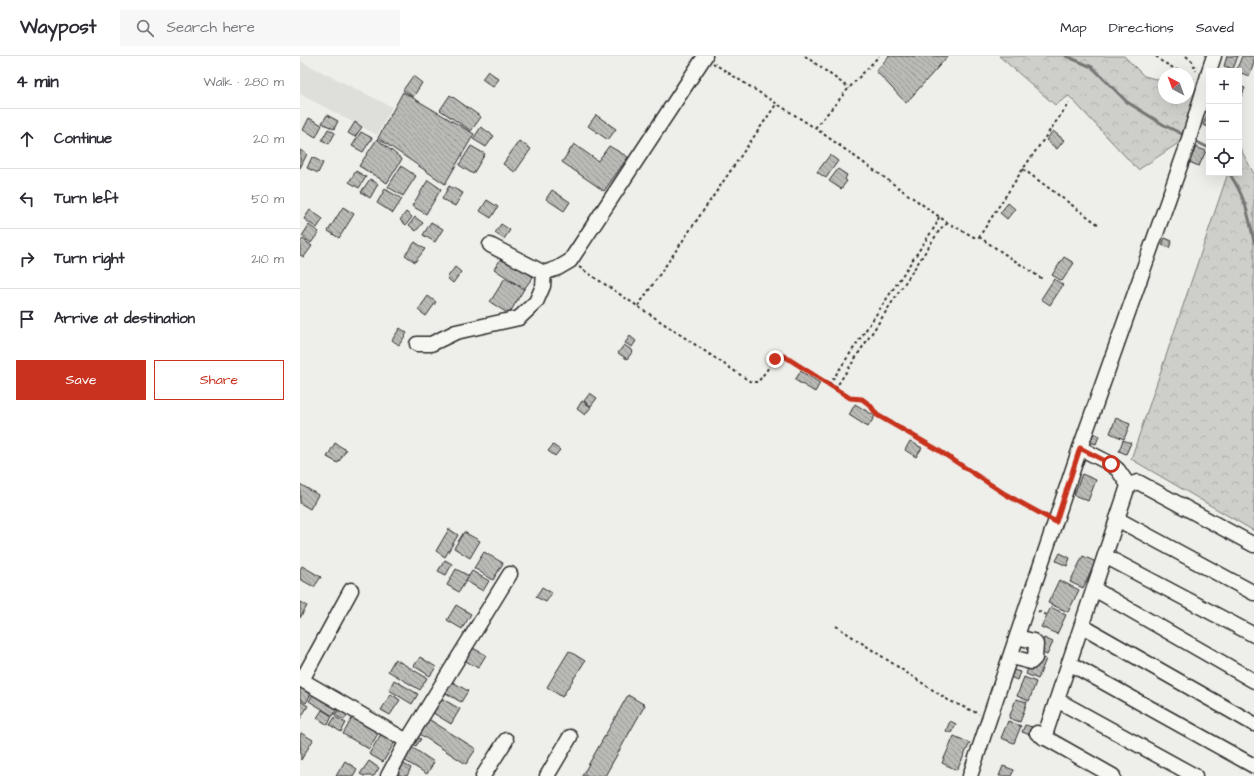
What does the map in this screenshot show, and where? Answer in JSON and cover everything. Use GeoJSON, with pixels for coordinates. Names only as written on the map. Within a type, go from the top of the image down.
{"type":"FeatureCollection","features":[{"type":"Feature","properties":{"kind":"street"},"geometry":{"type":"LineString","coordinates":[[490,245],[544,273],[558,268],[570,261],[580,248],[704,56]]}},
{"type":"Feature","properties":{"kind":"street"},"geometry":{"type":"LineString","coordinates":[[1210,68],[1214,56]]}},
{"type":"Feature","properties":{"kind":"street"},"geometry":{"type":"LineString","coordinates":[[970,776],[1080,448],[1185,152],[1206,82]]}},
{"type":"Feature","properties":{"kind":"street"},"geometry":{"type":"LineString","coordinates":[[417,344],[431,344],[456,332],[519,318],[536,302],[543,286],[544,273]]}},
{"type":"Feature","properties":{"kind":"street"},"geometry":{"type":"LineString","coordinates":[[1080,448],[1111,464],[1118,470],[1129,486]]}},
{"type":"Feature","properties":{"kind":"street"},"geometry":{"type":"LineString","coordinates":[[1113,776],[1041,735],[1058,700],[1069,663],[1129,486],[1138,482],[1254,546]]}},
{"type":"Feature","properties":{"kind":"street"},"geometry":{"type":"LineString","coordinates":[[1117,519],[1254,593]]}},
{"type":"Feature","properties":{"kind":"street"},"geometry":{"type":"LineString","coordinates":[[1105,556],[1254,635]]}},
{"type":"Feature","properties":{"kind":"street"},"geometry":{"type":"LineString","coordinates":[[388,776],[407,741],[510,574]]}},
{"type":"Feature","properties":{"kind":"street"},"geometry":{"type":"LineString","coordinates":[[351,590],[301,679],[407,741]]}},
{"type":"Feature","properties":{"kind":"street"},"geometry":{"type":"LineString","coordinates":[[1094,590],[1254,681]]}},
{"type":"Feature","properties":{"kind":"street"},"geometry":{"type":"LineString","coordinates":[[1082,626],[1254,724]]}},
{"type":"Feature","properties":{"kind":"street"},"geometry":{"type":"LineString","coordinates":[[1011,657],[1027,662],[1031,662],[1035,658],[1036,644],[1033,641],[1017,637]]}},
{"type":"Feature","properties":{"kind":"street"},"geometry":{"type":"LineString","coordinates":[[1069,663],[1254,766]]}},
{"type":"Feature","properties":{"kind":"street"},"geometry":{"type":"LineString","coordinates":[[1058,700],[1195,776]]}},
{"type":"Feature","properties":{"kind":"street"},"geometry":{"type":"LineString","coordinates":[[547,776],[570,736]]}},
{"type":"Feature","properties":{"kind":"street"},"geometry":{"type":"LineString","coordinates":[[483,776],[506,740]]}},
{"type":"Feature","properties":{"kind":"path"},"geometry":{"type":"LineString","coordinates":[[704,56],[815,128],[948,223],[974,237],[979,237],[1044,280]]}},
{"type":"Feature","properties":{"kind":"path"},"geometry":{"type":"LineString","coordinates":[[805,56],[849,88]]}},
{"type":"Feature","properties":{"kind":"path"},"geometry":{"type":"LineString","coordinates":[[815,128],[879,56]]}},
{"type":"Feature","properties":{"kind":"path"},"geometry":{"type":"LineString","coordinates":[[1156,56],[1161,61],[1173,68]]}},
{"type":"Feature","properties":{"kind":"path"},"geometry":{"type":"LineString","coordinates":[[1186,56],[1192,61],[1198,74],[1206,75]]}},
{"type":"Feature","properties":{"kind":"path"},"geometry":{"type":"LineString","coordinates":[[638,306],[777,103]]}},
{"type":"Feature","properties":{"kind":"path"},"geometry":{"type":"LineString","coordinates":[[979,237],[1023,169],[1069,103]]}},
{"type":"Feature","properties":{"kind":"path"},"geometry":{"type":"LineString","coordinates":[[1023,169],[1098,224]]}},
{"type":"Feature","properties":{"kind":"path"},"geometry":{"type":"LineString","coordinates":[[829,385],[936,225],[939,216]]}},
{"type":"Feature","properties":{"kind":"path"},"geometry":{"type":"LineString","coordinates":[[836,389],[941,228],[948,223]]}},
{"type":"Feature","properties":{"kind":"path"},"geometry":{"type":"LineString","coordinates":[[570,261],[751,382],[758,382],[775,359],[784,356],[850,398],[862,399],[870,405],[877,415],[938,450],[1005,494],[1056,522]]}},
{"type":"Feature","properties":{"kind":"path"},"geometry":{"type":"LineString","coordinates":[[836,626],[948,700],[990,719]]}},
{"type":"Feature","properties":{"kind":"shaded area"},"geometry":{"type":"Polygon","coordinates":[[[300,61],[392,107],[377,135],[300,94],[300,61]]]}},
{"type":"Feature","properties":{"kind":"green space"},"geometry":{"type":"Polygon","coordinates":[[[999,56],[1124,56],[1144,76],[1158,80],[1158,104],[1194,104],[1194,90],[1199,91],[1183,140],[1138,170],[1069,96],[1055,105],[999,56]]]}},
{"type":"Feature","properties":{"kind":"green space"},"geometry":{"type":"Polygon","coordinates":[[[1242,152],[1254,174],[1254,531],[1131,459],[1227,176],[1242,176],[1242,152]]]}},
{"type":"Feature","properties":{"kind":"building"},"geometry":{"type":"Polygon","coordinates":[[[889,56],[948,56],[906,103],[876,71],[889,56]]]}},
{"type":"Feature","properties":{"kind":"building"},"geometry":{"type":"Polygon","coordinates":[[[1227,56],[1238,56],[1233,68],[1224,66],[1227,56]]]}},
{"type":"Feature","properties":{"kind":"building"},"geometry":{"type":"Polygon","coordinates":[[[1242,56],[1254,56],[1254,63],[1249,76],[1242,73],[1242,68],[1237,68],[1242,56]]]}},
{"type":"Feature","properties":{"kind":"building"},"geometry":{"type":"Polygon","coordinates":[[[488,71],[499,79],[493,87],[482,79],[488,71]]]}},
{"type":"Feature","properties":{"kind":"building"},"geometry":{"type":"Polygon","coordinates":[[[413,76],[422,83],[413,97],[403,90],[413,76]]]}},
{"type":"Feature","properties":{"kind":"building"},"geometry":{"type":"Polygon","coordinates":[[[1242,87],[1245,88],[1242,95],[1242,87]]]}},
{"type":"Feature","properties":{"kind":"building"},"geometry":{"type":"Polygon","coordinates":[[[403,92],[474,134],[445,184],[378,138],[403,92]]]}},
{"type":"Feature","properties":{"kind":"building"},"geometry":{"type":"Polygon","coordinates":[[[450,95],[481,117],[471,131],[440,110],[450,95]]]}},
{"type":"Feature","properties":{"kind":"building"},"geometry":{"type":"Polygon","coordinates":[[[327,115],[338,121],[334,129],[322,123],[327,115]]]}},
{"type":"Feature","properties":{"kind":"building"},"geometry":{"type":"Polygon","coordinates":[[[596,115],[616,129],[608,140],[588,126],[596,115]]]}},
{"type":"Feature","properties":{"kind":"building"},"geometry":{"type":"Polygon","coordinates":[[[309,118],[322,125],[316,137],[303,130],[309,118]]]}},
{"type":"Feature","properties":{"kind":"building"},"geometry":{"type":"Polygon","coordinates":[[[1206,118],[1206,126],[1203,125],[1206,118]]]}},
{"type":"Feature","properties":{"kind":"building"},"geometry":{"type":"Polygon","coordinates":[[[355,122],[362,127],[355,137],[348,133],[355,122]]]}},
{"type":"Feature","properties":{"kind":"building"},"geometry":{"type":"Polygon","coordinates":[[[481,127],[494,136],[486,147],[473,139],[481,127]]]}},
{"type":"Feature","properties":{"kind":"building"},"geometry":{"type":"Polygon","coordinates":[[[328,129],[335,133],[329,144],[322,140],[328,129]]]}},
{"type":"Feature","properties":{"kind":"building"},"geometry":{"type":"Polygon","coordinates":[[[1053,131],[1064,140],[1057,149],[1046,140],[1053,131]]]}},
{"type":"Feature","properties":{"kind":"building"},"geometry":{"type":"Polygon","coordinates":[[[361,132],[372,138],[363,152],[352,146],[361,132]]]}},
{"type":"Feature","properties":{"kind":"building"},"geometry":{"type":"Polygon","coordinates":[[[377,139],[402,159],[387,183],[359,166],[377,139]]]}},
{"type":"Feature","properties":{"kind":"building"},"geometry":{"type":"Polygon","coordinates":[[[519,141],[531,149],[515,172],[503,164],[519,141]]]}},
{"type":"Feature","properties":{"kind":"building"},"geometry":{"type":"Polygon","coordinates":[[[574,144],[598,161],[609,146],[628,157],[604,191],[562,162],[574,144]]]}},
{"type":"Feature","properties":{"kind":"building"},"geometry":{"type":"Polygon","coordinates":[[[471,146],[485,154],[473,174],[459,165],[471,146]]]}},
{"type":"Feature","properties":{"kind":"building"},"geometry":{"type":"Polygon","coordinates":[[[1196,147],[1206,151],[1199,166],[1189,162],[1196,147]]]}},
{"type":"Feature","properties":{"kind":"building"},"geometry":{"type":"Polygon","coordinates":[[[300,150],[307,154],[300,168],[300,150]]]}},
{"type":"Feature","properties":{"kind":"building"},"geometry":{"type":"Polygon","coordinates":[[[830,155],[838,161],[826,178],[817,172],[830,155]]]}},
{"type":"Feature","properties":{"kind":"building"},"geometry":{"type":"Polygon","coordinates":[[[312,157],[323,163],[318,173],[307,168],[312,157]]]}},
{"type":"Feature","properties":{"kind":"building"},"geometry":{"type":"Polygon","coordinates":[[[401,166],[416,176],[403,196],[388,187],[401,166]]]}},
{"type":"Feature","properties":{"kind":"building"},"geometry":{"type":"Polygon","coordinates":[[[838,169],[847,175],[845,179],[847,181],[841,189],[829,181],[838,169]]]}},
{"type":"Feature","properties":{"kind":"building"},"geometry":{"type":"Polygon","coordinates":[[[356,171],[366,177],[359,188],[349,182],[356,171]]]}},
{"type":"Feature","properties":{"kind":"building"},"geometry":{"type":"Polygon","coordinates":[[[370,179],[378,184],[370,198],[361,192],[370,179]]]}},
{"type":"Feature","properties":{"kind":"building"},"geometry":{"type":"Polygon","coordinates":[[[428,180],[441,189],[426,214],[412,206],[428,180]]]}},
{"type":"Feature","properties":{"kind":"building"},"geometry":{"type":"Polygon","coordinates":[[[449,186],[463,193],[455,206],[442,199],[449,186]]]}},
{"type":"Feature","properties":{"kind":"building"},"geometry":{"type":"Polygon","coordinates":[[[385,189],[402,199],[393,213],[377,203],[385,189]]]}},
{"type":"Feature","properties":{"kind":"building"},"geometry":{"type":"Polygon","coordinates":[[[552,190],[570,202],[564,211],[546,199],[552,190]]]}},
{"type":"Feature","properties":{"kind":"building"},"geometry":{"type":"Polygon","coordinates":[[[487,200],[498,207],[491,218],[480,211],[487,200]]]}},
{"type":"Feature","properties":{"kind":"building"},"geometry":{"type":"Polygon","coordinates":[[[1008,203],[1015,209],[1007,219],[1000,213],[1008,203]]]}},
{"type":"Feature","properties":{"kind":"building"},"geometry":{"type":"Polygon","coordinates":[[[343,207],[354,214],[339,238],[328,231],[343,207]]]}},
{"type":"Feature","properties":{"kind":"building"},"geometry":{"type":"Polygon","coordinates":[[[310,210],[323,219],[317,228],[304,219],[310,210]]]}},
{"type":"Feature","properties":{"kind":"building"},"geometry":{"type":"Polygon","coordinates":[[[406,212],[412,217],[406,225],[400,220],[406,212]]]}},
{"type":"Feature","properties":{"kind":"building"},"geometry":{"type":"Polygon","coordinates":[[[415,217],[423,223],[416,231],[409,225],[415,217]]]}},
{"type":"Feature","properties":{"kind":"building"},"geometry":{"type":"Polygon","coordinates":[[[431,222],[443,229],[435,242],[423,235],[431,222]]]}},
{"type":"Feature","properties":{"kind":"building"},"geometry":{"type":"Polygon","coordinates":[[[501,224],[510,230],[504,239],[495,233],[501,224]]]}},
{"type":"Feature","properties":{"kind":"building"},"geometry":{"type":"Polygon","coordinates":[[[309,225],[319,232],[311,243],[302,236],[309,225]]]}},
{"type":"Feature","properties":{"kind":"building"},"geometry":{"type":"Polygon","coordinates":[[[1165,238],[1172,241],[1169,248],[1162,245],[1165,238]]]}},
{"type":"Feature","properties":{"kind":"building"},"geometry":{"type":"Polygon","coordinates":[[[303,239],[312,246],[304,257],[300,255],[300,242],[303,239]]]}},
{"type":"Feature","properties":{"kind":"building"},"geometry":{"type":"Polygon","coordinates":[[[415,242],[425,249],[415,262],[405,255],[415,242]]]}},
{"type":"Feature","properties":{"kind":"building"},"geometry":{"type":"Polygon","coordinates":[[[503,256],[533,277],[524,289],[494,269],[503,256]]]}},
{"type":"Feature","properties":{"kind":"building"},"geometry":{"type":"Polygon","coordinates":[[[1064,257],[1074,263],[1062,281],[1052,275],[1064,257]]]}},
{"type":"Feature","properties":{"kind":"building"},"geometry":{"type":"Polygon","coordinates":[[[455,267],[461,272],[453,283],[447,278],[455,267]]]}},
{"type":"Feature","properties":{"kind":"building"},"geometry":{"type":"Polygon","coordinates":[[[505,278],[524,289],[509,314],[490,302],[505,278]]]}},
{"type":"Feature","properties":{"kind":"building"},"geometry":{"type":"Polygon","coordinates":[[[1054,279],[1063,285],[1050,305],[1041,299],[1054,279]]]}},
{"type":"Feature","properties":{"kind":"building"},"geometry":{"type":"Polygon","coordinates":[[[428,296],[436,302],[426,316],[418,310],[428,296]]]}},
{"type":"Feature","properties":{"kind":"building"},"geometry":{"type":"Polygon","coordinates":[[[400,328],[407,333],[399,345],[392,340],[400,328]]]}},
{"type":"Feature","properties":{"kind":"building"},"geometry":{"type":"Polygon","coordinates":[[[630,336],[636,341],[632,347],[625,343],[630,336]]]}},
{"type":"Feature","properties":{"kind":"building"},"geometry":{"type":"Polygon","coordinates":[[[624,345],[633,351],[627,359],[618,353],[624,345]]]}},
{"type":"Feature","properties":{"kind":"building"},"geometry":{"type":"Polygon","coordinates":[[[801,371],[820,383],[815,392],[795,380],[801,371]]]}},
{"type":"Feature","properties":{"kind":"building"},"geometry":{"type":"Polygon","coordinates":[[[590,393],[597,398],[591,406],[584,401],[590,393]]]}},
{"type":"Feature","properties":{"kind":"building"},"geometry":{"type":"Polygon","coordinates":[[[582,401],[591,407],[585,415],[577,409],[582,401]]]}},
{"type":"Feature","properties":{"kind":"building"},"geometry":{"type":"Polygon","coordinates":[[[855,404],[875,416],[868,427],[849,415],[855,404]]]}},
{"type":"Feature","properties":{"kind":"building"},"geometry":{"type":"Polygon","coordinates":[[[1116,418],[1130,424],[1124,439],[1110,433],[1116,418]]]}},
{"type":"Feature","properties":{"kind":"building"},"geometry":{"type":"Polygon","coordinates":[[[1094,433],[1099,436],[1096,444],[1090,442],[1094,433]]]}},
{"type":"Feature","properties":{"kind":"building"},"geometry":{"type":"Polygon","coordinates":[[[1123,440],[1131,443],[1126,454],[1119,451],[1123,440]]]}},
{"type":"Feature","properties":{"kind":"building"},"geometry":{"type":"Polygon","coordinates":[[[910,441],[922,448],[916,457],[905,450],[910,441]]]}},
{"type":"Feature","properties":{"kind":"building"},"geometry":{"type":"Polygon","coordinates":[[[335,443],[346,450],[338,463],[327,457],[335,443]]]}},
{"type":"Feature","properties":{"kind":"building"},"geometry":{"type":"Polygon","coordinates":[[[553,445],[560,450],[555,456],[548,451],[553,445]]]}},
{"type":"Feature","properties":{"kind":"building"},"geometry":{"type":"Polygon","coordinates":[[[1082,474],[1096,480],[1088,501],[1074,495],[1082,474]]]}},
{"type":"Feature","properties":{"kind":"building"},"geometry":{"type":"Polygon","coordinates":[[[300,484],[318,495],[310,509],[300,503],[300,484]]]}},
{"type":"Feature","properties":{"kind":"building"},"geometry":{"type":"Polygon","coordinates":[[[449,529],[458,535],[445,557],[436,551],[449,529]]]}},
{"type":"Feature","properties":{"kind":"building"},"geometry":{"type":"Polygon","coordinates":[[[464,532],[480,541],[470,558],[454,548],[464,532]]]}},
{"type":"Feature","properties":{"kind":"building"},"geometry":{"type":"Polygon","coordinates":[[[484,552],[503,563],[493,580],[474,568],[484,552]]]}},
{"type":"Feature","properties":{"kind":"building"},"geometry":{"type":"Polygon","coordinates":[[[1060,553],[1070,558],[1067,566],[1056,561],[1060,553]]]}},
{"type":"Feature","properties":{"kind":"building"},"geometry":{"type":"Polygon","coordinates":[[[1083,556],[1096,562],[1083,588],[1070,582],[1083,556]]]}},
{"type":"Feature","properties":{"kind":"building"},"geometry":{"type":"Polygon","coordinates":[[[445,560],[452,564],[446,575],[438,571],[445,560]]]}},
{"type":"Feature","properties":{"kind":"building"},"geometry":{"type":"Polygon","coordinates":[[[302,566],[321,577],[314,587],[300,579],[300,570],[302,566]]]}},
{"type":"Feature","properties":{"kind":"building"},"geometry":{"type":"Polygon","coordinates":[[[456,569],[469,576],[459,592],[447,585],[456,569]]]}},
{"type":"Feature","properties":{"kind":"building"},"geometry":{"type":"Polygon","coordinates":[[[472,571],[489,581],[483,591],[466,581],[472,571]]]}},
{"type":"Feature","properties":{"kind":"building"},"geometry":{"type":"Polygon","coordinates":[[[1059,580],[1079,590],[1068,612],[1048,603],[1059,580]]]}},
{"type":"Feature","properties":{"kind":"building"},"geometry":{"type":"Polygon","coordinates":[[[542,587],[552,593],[546,602],[536,597],[542,587]]]}},
{"type":"Feature","properties":{"kind":"building"},"geometry":{"type":"Polygon","coordinates":[[[300,602],[307,606],[300,618],[300,602]]]}},
{"type":"Feature","properties":{"kind":"building"},"geometry":{"type":"Polygon","coordinates":[[[456,605],[471,614],[462,629],[447,620],[456,605]]]}},
{"type":"Feature","properties":{"kind":"building"},"geometry":{"type":"Polygon","coordinates":[[[1051,607],[1066,615],[1057,634],[1041,627],[1051,607]]]}},
{"type":"Feature","properties":{"kind":"building"},"geometry":{"type":"Polygon","coordinates":[[[1044,638],[1053,642],[1047,655],[1038,651],[1044,638]]]}},
{"type":"Feature","properties":{"kind":"building"},"geometry":{"type":"Polygon","coordinates":[[[471,647],[486,655],[478,668],[464,660],[471,647]]]}},
{"type":"Feature","properties":{"kind":"building"},"geometry":{"type":"Polygon","coordinates":[[[569,651],[585,661],[562,697],[547,687],[569,651]]]}},
{"type":"Feature","properties":{"kind":"building"},"geometry":{"type":"Polygon","coordinates":[[[1033,654],[1046,659],[1038,679],[1026,674],[1033,654]]]}},
{"type":"Feature","properties":{"kind":"building"},"geometry":{"type":"Polygon","coordinates":[[[420,657],[436,667],[430,676],[414,666],[420,657]]]}},
{"type":"Feature","properties":{"kind":"building"},"geometry":{"type":"Polygon","coordinates":[[[395,659],[427,678],[420,690],[388,671],[395,659]]]}},
{"type":"Feature","properties":{"kind":"building"},"geometry":{"type":"Polygon","coordinates":[[[1010,669],[1020,672],[1017,680],[1008,676],[1010,669]]]}},
{"type":"Feature","properties":{"kind":"building"},"geometry":{"type":"Polygon","coordinates":[[[1024,677],[1036,682],[1029,701],[1017,696],[1024,677]]]}},
{"type":"Feature","properties":{"kind":"building"},"geometry":{"type":"Polygon","coordinates":[[[394,680],[418,694],[412,704],[389,690],[394,680]]]}},
{"type":"Feature","properties":{"kind":"building"},"geometry":{"type":"Polygon","coordinates":[[[451,681],[468,691],[461,702],[444,692],[451,681]]]}},
{"type":"Feature","properties":{"kind":"building"},"geometry":{"type":"Polygon","coordinates":[[[300,683],[313,690],[306,703],[300,699],[300,683]]]}},
{"type":"Feature","properties":{"kind":"building"},"geometry":{"type":"Polygon","coordinates":[[[316,690],[340,704],[333,716],[309,701],[316,690]]]}},
{"type":"Feature","properties":{"kind":"building"},"geometry":{"type":"Polygon","coordinates":[[[391,694],[400,700],[390,715],[381,710],[391,694]]]}},
{"type":"Feature","properties":{"kind":"building"},"geometry":{"type":"Polygon","coordinates":[[[628,695],[645,705],[605,776],[582,776],[628,695]]]}},
{"type":"Feature","properties":{"kind":"building"},"geometry":{"type":"Polygon","coordinates":[[[439,697],[460,709],[451,724],[430,711],[439,697]]]}},
{"type":"Feature","properties":{"kind":"building"},"geometry":{"type":"Polygon","coordinates":[[[1016,699],[1027,702],[1020,722],[1009,718],[1016,699]]]}},
{"type":"Feature","properties":{"kind":"building"},"geometry":{"type":"Polygon","coordinates":[[[300,701],[308,706],[300,719],[300,701]]]}},
{"type":"Feature","properties":{"kind":"building"},"geometry":{"type":"Polygon","coordinates":[[[341,706],[350,711],[344,720],[335,715],[341,706]]]}},
{"type":"Feature","properties":{"kind":"building"},"geometry":{"type":"Polygon","coordinates":[[[322,710],[332,716],[328,725],[317,718],[322,710]]]}},
{"type":"Feature","properties":{"kind":"building"},"geometry":{"type":"Polygon","coordinates":[[[354,715],[380,730],[369,749],[343,734],[354,715]]]}},
{"type":"Feature","properties":{"kind":"building"},"geometry":{"type":"Polygon","coordinates":[[[335,717],[346,723],[341,732],[330,725],[335,717]]]}},
{"type":"Feature","properties":{"kind":"building"},"geometry":{"type":"Polygon","coordinates":[[[427,718],[476,749],[466,764],[418,733],[427,718]]]}},
{"type":"Feature","properties":{"kind":"building"},"geometry":{"type":"Polygon","coordinates":[[[950,721],[956,724],[951,733],[946,731],[950,721]]]}},
{"type":"Feature","properties":{"kind":"building"},"geometry":{"type":"Polygon","coordinates":[[[1008,721],[1021,726],[1014,743],[1001,738],[1008,721]]]}},
{"type":"Feature","properties":{"kind":"building"},"geometry":{"type":"Polygon","coordinates":[[[1025,725],[1036,728],[1033,736],[1022,732],[1025,725]]]}},
{"type":"Feature","properties":{"kind":"building"},"geometry":{"type":"Polygon","coordinates":[[[301,733],[313,740],[301,760],[300,735],[301,733]]]}},
{"type":"Feature","properties":{"kind":"building"},"geometry":{"type":"Polygon","coordinates":[[[381,734],[395,742],[383,762],[369,754],[381,734]]]}},
{"type":"Feature","properties":{"kind":"building"},"geometry":{"type":"Polygon","coordinates":[[[413,734],[421,739],[416,746],[408,741],[413,734]]]}},
{"type":"Feature","properties":{"kind":"building"},"geometry":{"type":"Polygon","coordinates":[[[954,736],[970,743],[957,770],[942,763],[954,736]]]}},
{"type":"Feature","properties":{"kind":"building"},"geometry":{"type":"Polygon","coordinates":[[[410,746],[434,762],[427,774],[402,759],[410,746]]]}},
{"type":"Feature","properties":{"kind":"building"},"geometry":{"type":"Polygon","coordinates":[[[345,761],[357,769],[353,776],[336,776],[345,761]]]}},
{"type":"Feature","properties":{"kind":"building"},"geometry":{"type":"Polygon","coordinates":[[[369,761],[379,768],[374,776],[364,776],[360,774],[369,761]]]}},
{"type":"Feature","properties":{"kind":"building"},"geometry":{"type":"Polygon","coordinates":[[[400,762],[411,768],[407,776],[402,776],[394,772],[400,762]]]}},
{"type":"Feature","properties":{"kind":"building"},"geometry":{"type":"Polygon","coordinates":[[[1003,766],[1014,770],[1011,776],[999,776],[1003,766]]]}},
{"type":"Feature","properties":{"kind":"waterway"},"geometry":{"type":"LineString","coordinates":[[1066,56],[1092,67],[1127,102],[1164,125],[1186,136]]}},
{"type":"Feature","properties":{"kind":"waterway"},"geometry":{"type":"LineString","coordinates":[[1193,140],[1206,146]]}},
{"type":"Feature","properties":{"kind":"waterway"},"geometry":{"type":"LineString","coordinates":[[1231,176],[1243,198],[1254,242]]}},
{"type":"Feature","properties":{"kind":"route"},"geometry":{"type":"LineString","coordinates":[[775,359],[784,356],[850,398],[862,399],[870,405],[877,415],[938,450],[1005,494],[1056,522],[1080,448],[1111,464]]}}]}
